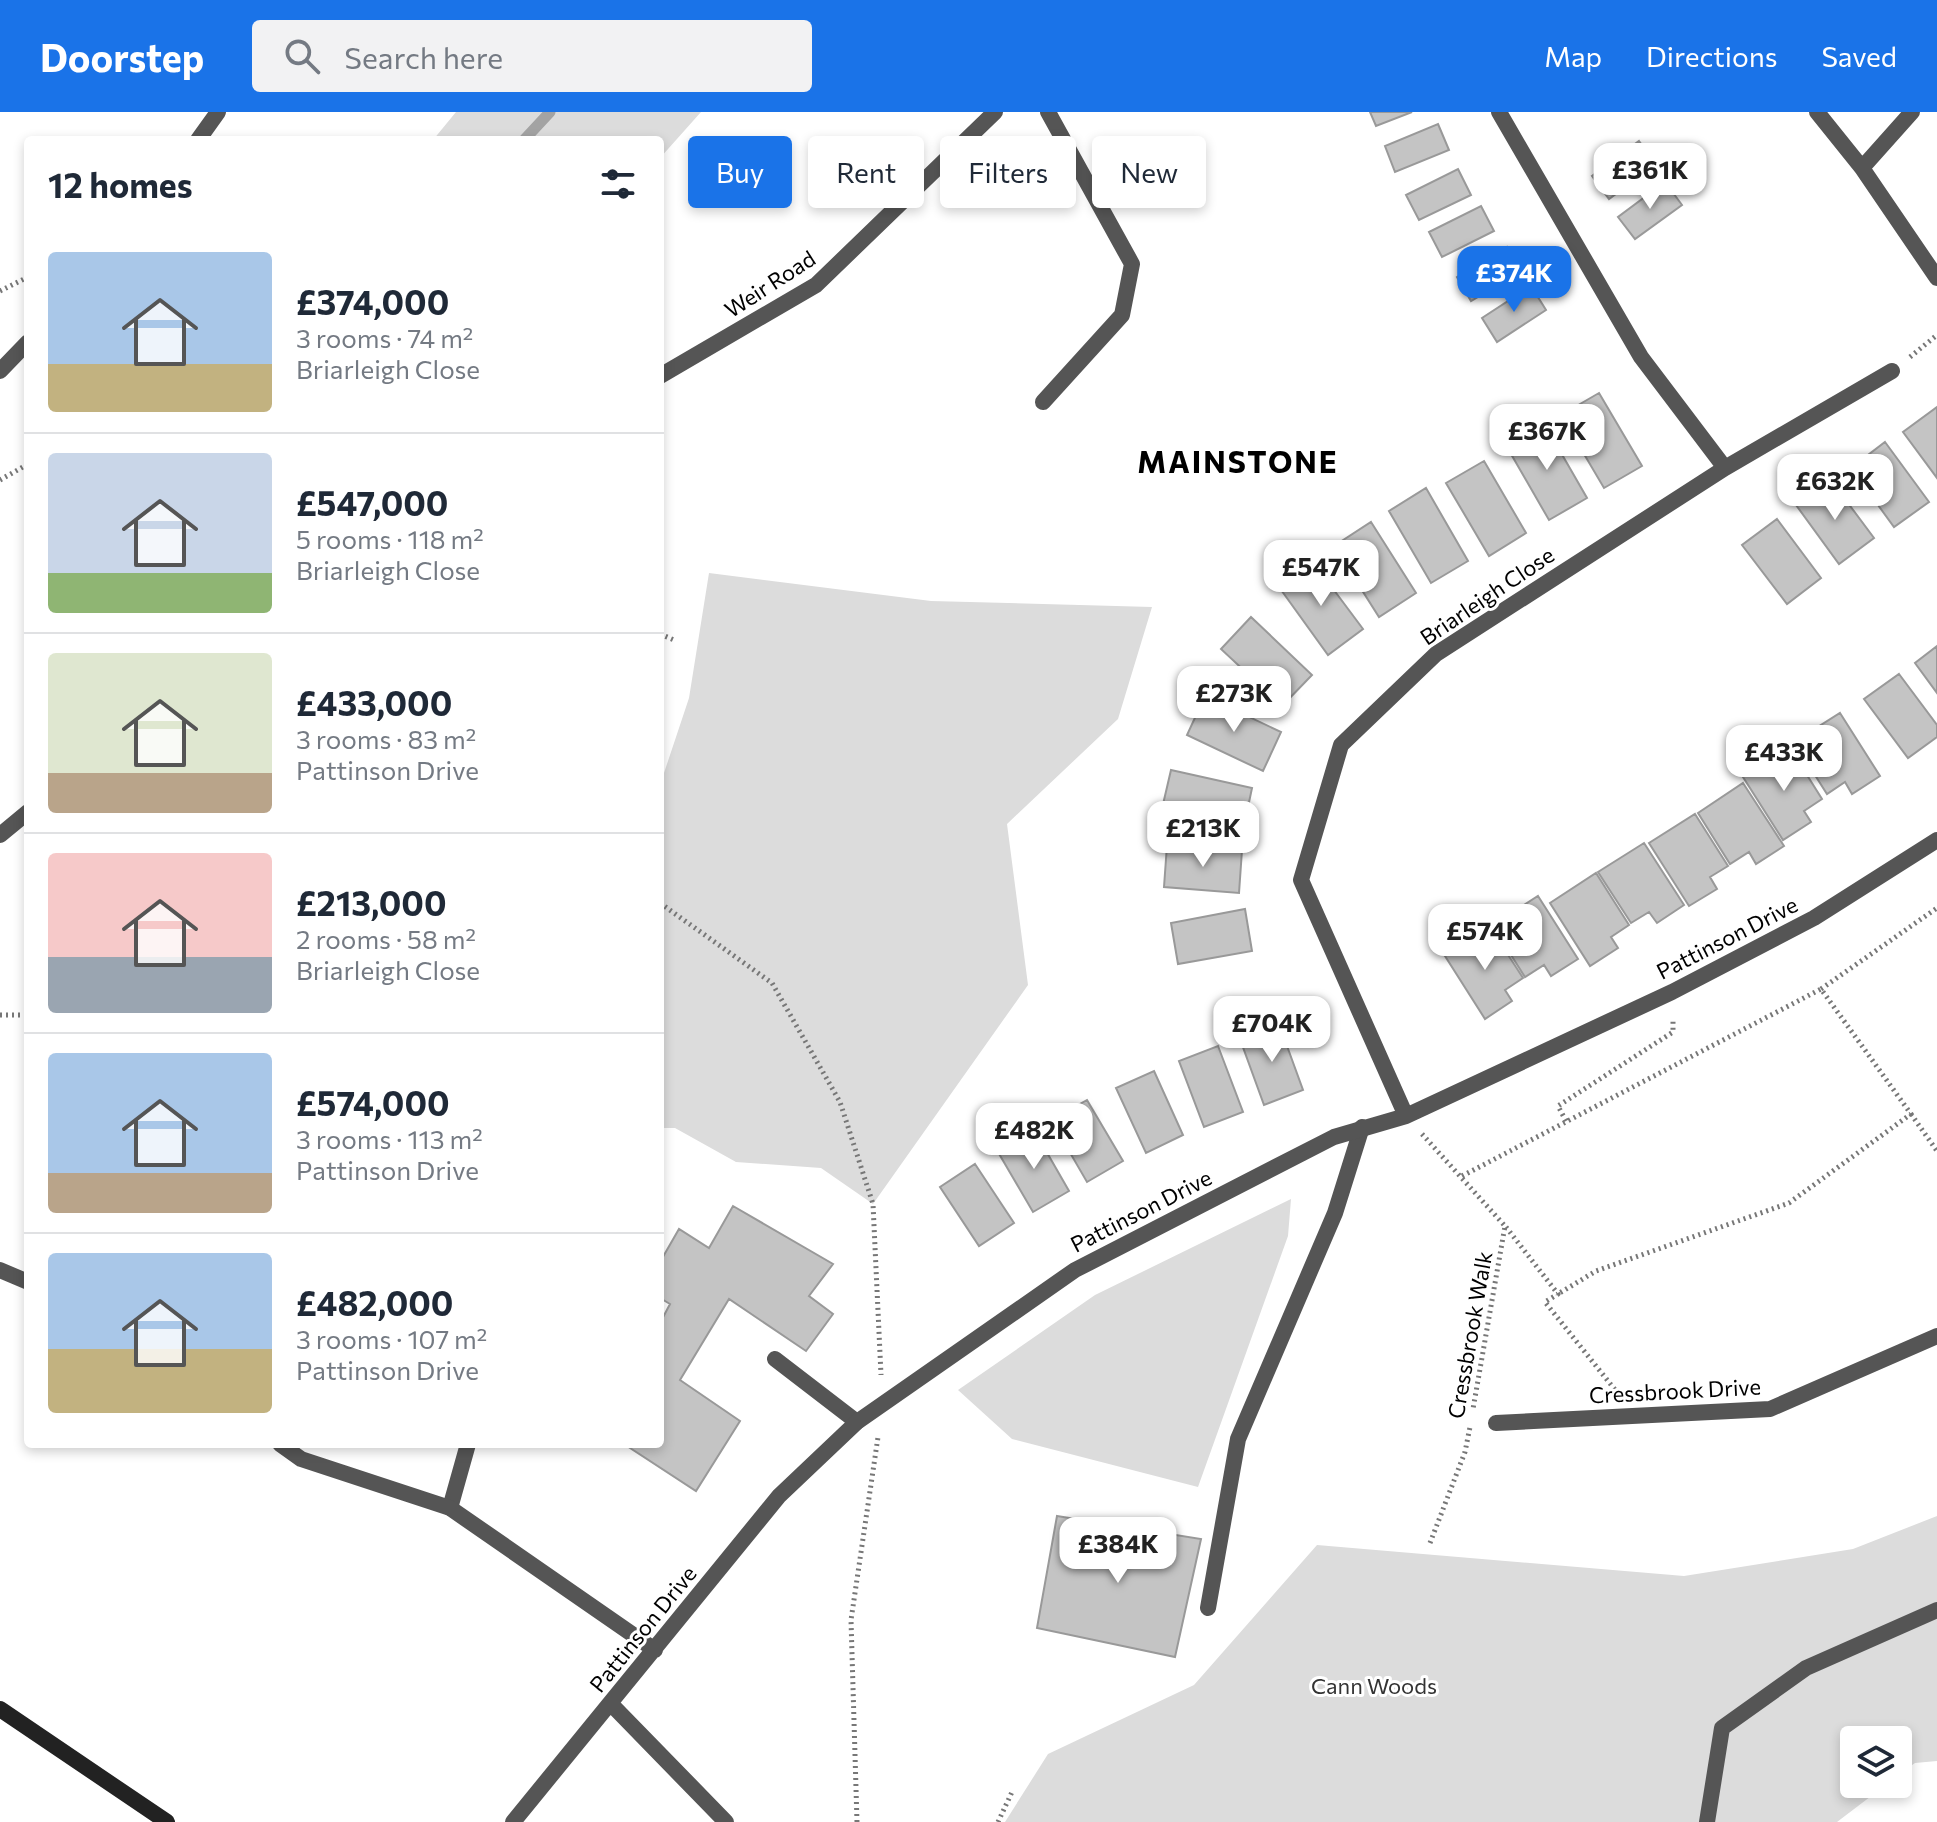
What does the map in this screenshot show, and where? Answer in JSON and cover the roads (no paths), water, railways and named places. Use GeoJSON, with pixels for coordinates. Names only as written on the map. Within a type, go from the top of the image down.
{"type":"FeatureCollection","features":[{"type":"Feature","properties":{"kind":"main road"},"geometry":{"type":"LineString","coordinates":[[0,1709],[167,1822]]}},
{"type":"Feature","properties":{"kind":"street"},"geometry":{"type":"LineString","coordinates":[[201,136],[218,112]]}},
{"type":"Feature","properties":{"kind":"street","name":"Weir Road"},"geometry":{"type":"LineString","coordinates":[[664,374],[816,285],[995,112]]}},
{"type":"Feature","properties":{"kind":"street"},"geometry":{"type":"LineString","coordinates":[[1043,402],[1122,315],[1132,264],[1048,112]]}},
{"type":"Feature","properties":{"kind":"street"},"geometry":{"type":"LineString","coordinates":[[1499,112],[1641,357],[1725,468]]}},
{"type":"Feature","properties":{"kind":"street"},"geometry":{"type":"LineString","coordinates":[[1817,112],[1862,168],[1937,278]]}},
{"type":"Feature","properties":{"kind":"street"},"geometry":{"type":"LineString","coordinates":[[1862,168],[1912,112]]}},
{"type":"Feature","properties":{"kind":"street"},"geometry":{"type":"LineString","coordinates":[[0,371],[24,346]]}},
{"type":"Feature","properties":{"kind":"street","name":"Briarleigh Close"},"geometry":{"type":"LineString","coordinates":[[1406,1116],[1301,880],[1341,745],[1436,654],[1725,468],[1892,371]]}},
{"type":"Feature","properties":{"kind":"street"},"geometry":{"type":"LineString","coordinates":[[0,835],[24,815]]}},
{"type":"Feature","properties":{"kind":"street","name":"Pattinson Drive"},"geometry":{"type":"LineString","coordinates":[[513,1822],[779,1496],[857,1422],[1075,1270],[1362,1127],[1406,1116],[1672,992],[1814,918],[1937,840]]}},
{"type":"Feature","properties":{"kind":"street"},"geometry":{"type":"LineString","coordinates":[[1208,1608],[1238,1439],[1335,1213],[1362,1127]]}},
{"type":"Feature","properties":{"kind":"street"},"geometry":{"type":"LineString","coordinates":[[0,1270],[24,1280]]}},
{"type":"Feature","properties":{"kind":"street","name":"Cressbrook Drive"},"geometry":{"type":"LineString","coordinates":[[1496,1423],[1770,1409],[1937,1336]]}},
{"type":"Feature","properties":{"kind":"street"},"geometry":{"type":"LineString","coordinates":[[775,1359],[857,1422]]}},
{"type":"Feature","properties":{"kind":"street"},"geometry":{"type":"LineString","coordinates":[[286,1448],[301,1459],[450,1508],[655,1650]]}},
{"type":"Feature","properties":{"kind":"street"},"geometry":{"type":"LineString","coordinates":[[450,1508],[467,1448]]}},
{"type":"Feature","properties":{"kind":"street"},"geometry":{"type":"LineString","coordinates":[[1707,1822],[1722,1728],[1806,1668],[1937,1610]]}},
{"type":"Feature","properties":{"kind":"street"},"geometry":{"type":"LineString","coordinates":[[611,1704],[726,1822]]}},
{"type":"Feature","properties":{"kind":"waterway"},"geometry":{"type":"LineString","coordinates":[[528,136],[550,112]]}},
{"type":"Feature","properties":{"kind":"district","name":"MAINSTONE"},"geometry":{"type":"Point","coordinates":[1238,463]}},
{"type":"Feature","properties":{"kind":"park label","name":"Cann Woods"},"geometry":{"type":"Point","coordinates":[1374,1686]}}]}
